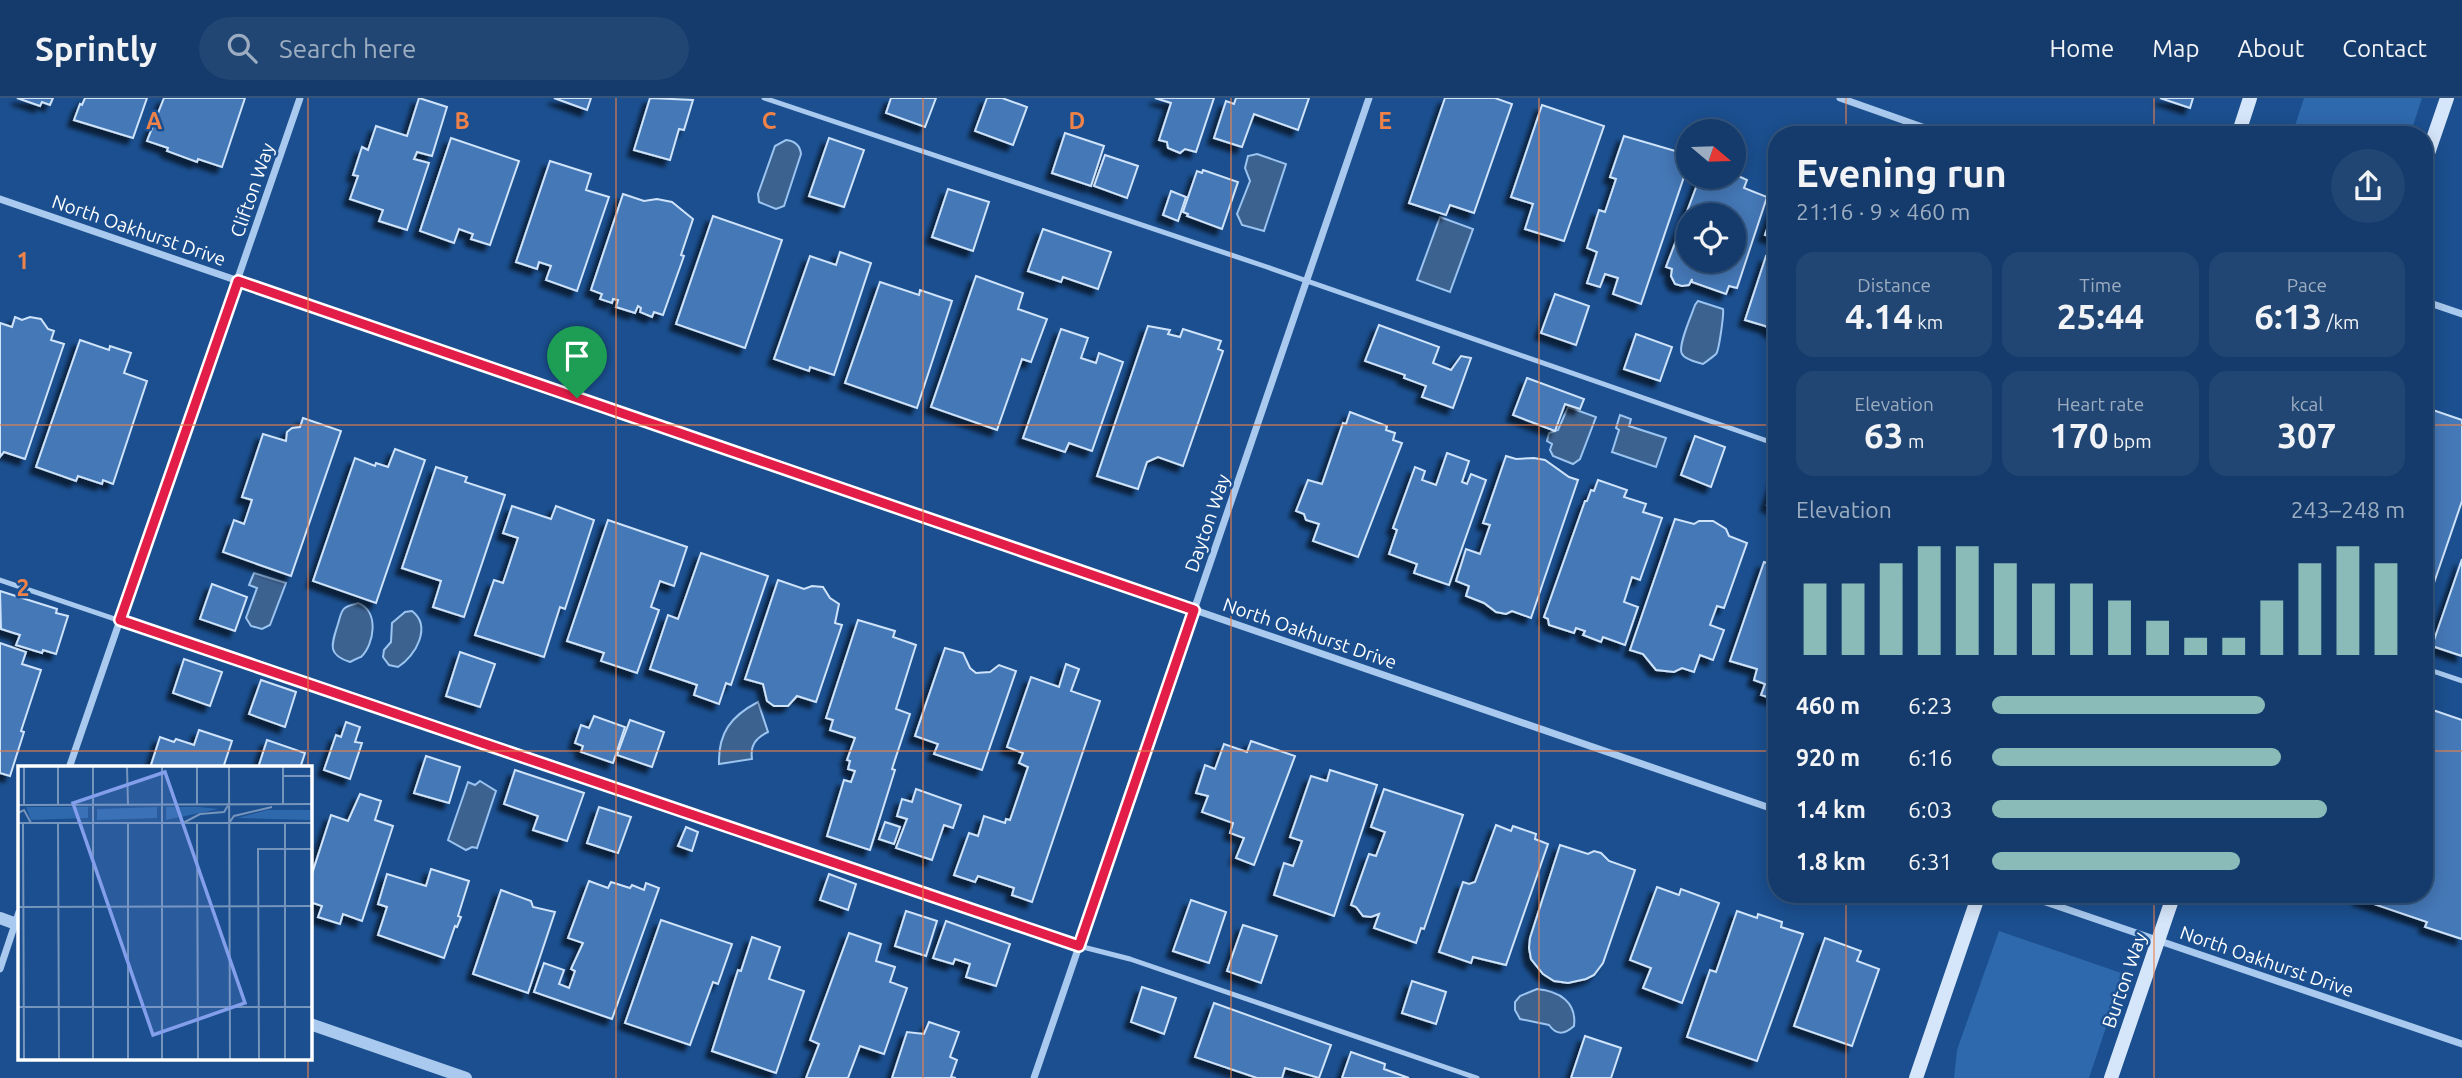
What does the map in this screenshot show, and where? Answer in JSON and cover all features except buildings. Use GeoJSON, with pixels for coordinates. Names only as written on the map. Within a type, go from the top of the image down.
{"type":"FeatureCollection","features":[{"type":"Feature","properties":{"kind":"main road"},"geometry":{"type":"LineString","coordinates":[[2241,126],[2250,98]]}},
{"type":"Feature","properties":{"kind":"main road"},"geometry":{"type":"LineString","coordinates":[[2433,139],[2447,98]]}},
{"type":"Feature","properties":{"kind":"main road"},"geometry":{"type":"LineString","coordinates":[[1916,1077],[1976,903]]}},
{"type":"Feature","properties":{"kind":"main road","name":"Burton Way"},"geometry":{"type":"LineString","coordinates":[[2110,1078],[2171,903]]}},
{"type":"Feature","properties":{"kind":"street","name":"Clifton Way"},"geometry":{"type":"LineString","coordinates":[[70,766],[300,98]]}},
{"type":"Feature","properties":{"kind":"street","name":"Dayton Way"},"geometry":{"type":"LineString","coordinates":[[1034,1078],[1369,98]]}},
{"type":"Feature","properties":{"kind":"street"},"geometry":{"type":"LineString","coordinates":[[1840,98],[1919,126]]}},
{"type":"Feature","properties":{"kind":"street","name":"North Oakhurst Drive"},"geometry":{"type":"LineString","coordinates":[[0,199],[1768,807]]}},
{"type":"Feature","properties":{"kind":"street"},"geometry":{"type":"LineString","coordinates":[[2433,304],[2462,314]]}},
{"type":"Feature","properties":{"kind":"street","name":"North Oakhurst Drive"},"geometry":{"type":"LineString","coordinates":[[2048,903],[2462,1044]]}},
{"type":"Feature","properties":{"kind":"street"},"geometry":{"type":"LineString","coordinates":[[0,918],[18,920],[0,969]]}},
{"type":"Feature","properties":{"kind":"street"},"geometry":{"type":"LineString","coordinates":[[312,1025],[466,1078]]}},
{"type":"Feature","properties":{"kind":"lane"},"geometry":{"type":"LineString","coordinates":[[764,98],[1307,281],[1768,441]]}},
{"type":"Feature","properties":{"kind":"lane"},"geometry":{"type":"LineString","coordinates":[[0,580],[1477,1078]]}},
{"type":"Feature","properties":{"kind":"lane"},"geometry":{"type":"LineString","coordinates":[[2433,671],[2462,681]]}},
{"type":"Feature","properties":{"kind":"shaded area"},"geometry":{"type":"Polygon","coordinates":[[[2304,98],[2422,98],[2413,126],[2295,126],[2304,98]]]}},
{"type":"Feature","properties":{"kind":"shaded area"},"geometry":{"type":"Polygon","coordinates":[[[786,140],[796,144],[801,154],[784,206],[776,209],[759,202],[758,194],[775,146],[786,140]]]}},
{"type":"Feature","properties":{"kind":"shaded area"},"geometry":{"type":"Polygon","coordinates":[[[1257,154],[1286,164],[1264,231],[1242,225],[1237,214],[1250,181],[1245,168],[1248,156],[1257,154]]]}},
{"type":"Feature","properties":{"kind":"shaded area"},"geometry":{"type":"Polygon","coordinates":[[[1440,217],[1473,229],[1450,292],[1417,280],[1440,217]]]}},
{"type":"Feature","properties":{"kind":"shaded area"},"geometry":{"type":"Polygon","coordinates":[[[1698,301],[1723,309],[1717,351],[1703,364],[1686,358],[1681,350],[1698,301]]]}},
{"type":"Feature","properties":{"kind":"shaded area"},"geometry":{"type":"Polygon","coordinates":[[[1568,407],[1596,417],[1580,459],[1573,464],[1553,456],[1550,450],[1552,444],[1547,441],[1549,433],[1558,430],[1568,407]]]}},
{"type":"Feature","properties":{"kind":"shaded area"},"geometry":{"type":"Polygon","coordinates":[[[1620,415],[1631,419],[1629,426],[1666,438],[1656,467],[1612,452],[1619,430],[1616,428],[1620,415]]]}},
{"type":"Feature","properties":{"kind":"shaded area"},"geometry":{"type":"Polygon","coordinates":[[[254,573],[286,583],[270,625],[262,629],[251,626],[246,618],[257,588],[249,585],[254,573]]]}},
{"type":"Feature","properties":{"kind":"shaded area"},"geometry":{"type":"Polygon","coordinates":[[[358,603],[370,613],[372,637],[366,652],[350,662],[335,653],[333,645],[342,612],[346,607],[358,603]]]}},
{"type":"Feature","properties":{"kind":"shaded area"},"geometry":{"type":"Polygon","coordinates":[[[412,611],[421,625],[416,648],[398,667],[389,665],[383,657],[384,650],[391,642],[392,623],[405,612],[412,611]]]}},
{"type":"Feature","properties":{"kind":"shaded area"},"geometry":{"type":"Polygon","coordinates":[[[758,702],[768,732],[755,742],[752,759],[719,764],[721,743],[728,727],[740,713],[758,702]]]}},
{"type":"Feature","properties":{"kind":"shaded area"},"geometry":{"type":"Polygon","coordinates":[[[480,781],[496,791],[477,848],[466,850],[448,840],[468,782],[475,785],[480,781]]]}},
{"type":"Feature","properties":{"kind":"shaded area"},"geometry":{"type":"Polygon","coordinates":[[[1999,931],[2124,974],[2089,1078],[1954,1078],[1957,1050],[1999,931]]]}},
{"type":"Feature","properties":{"kind":"shaded area"},"geometry":{"type":"Polygon","coordinates":[[[1537,989],[1552,992],[1565,999],[1573,1010],[1574,1026],[1567,1031],[1558,1032],[1549,1025],[1520,1019],[1515,1010],[1515,1002],[1520,996],[1537,989]]]}},
{"type":"Feature","properties":{"kind":"route"},"geometry":{"type":"LineString","coordinates":[[238,281],[577,398],[1194,610],[1079,946],[120,620],[238,281]]}}]}
